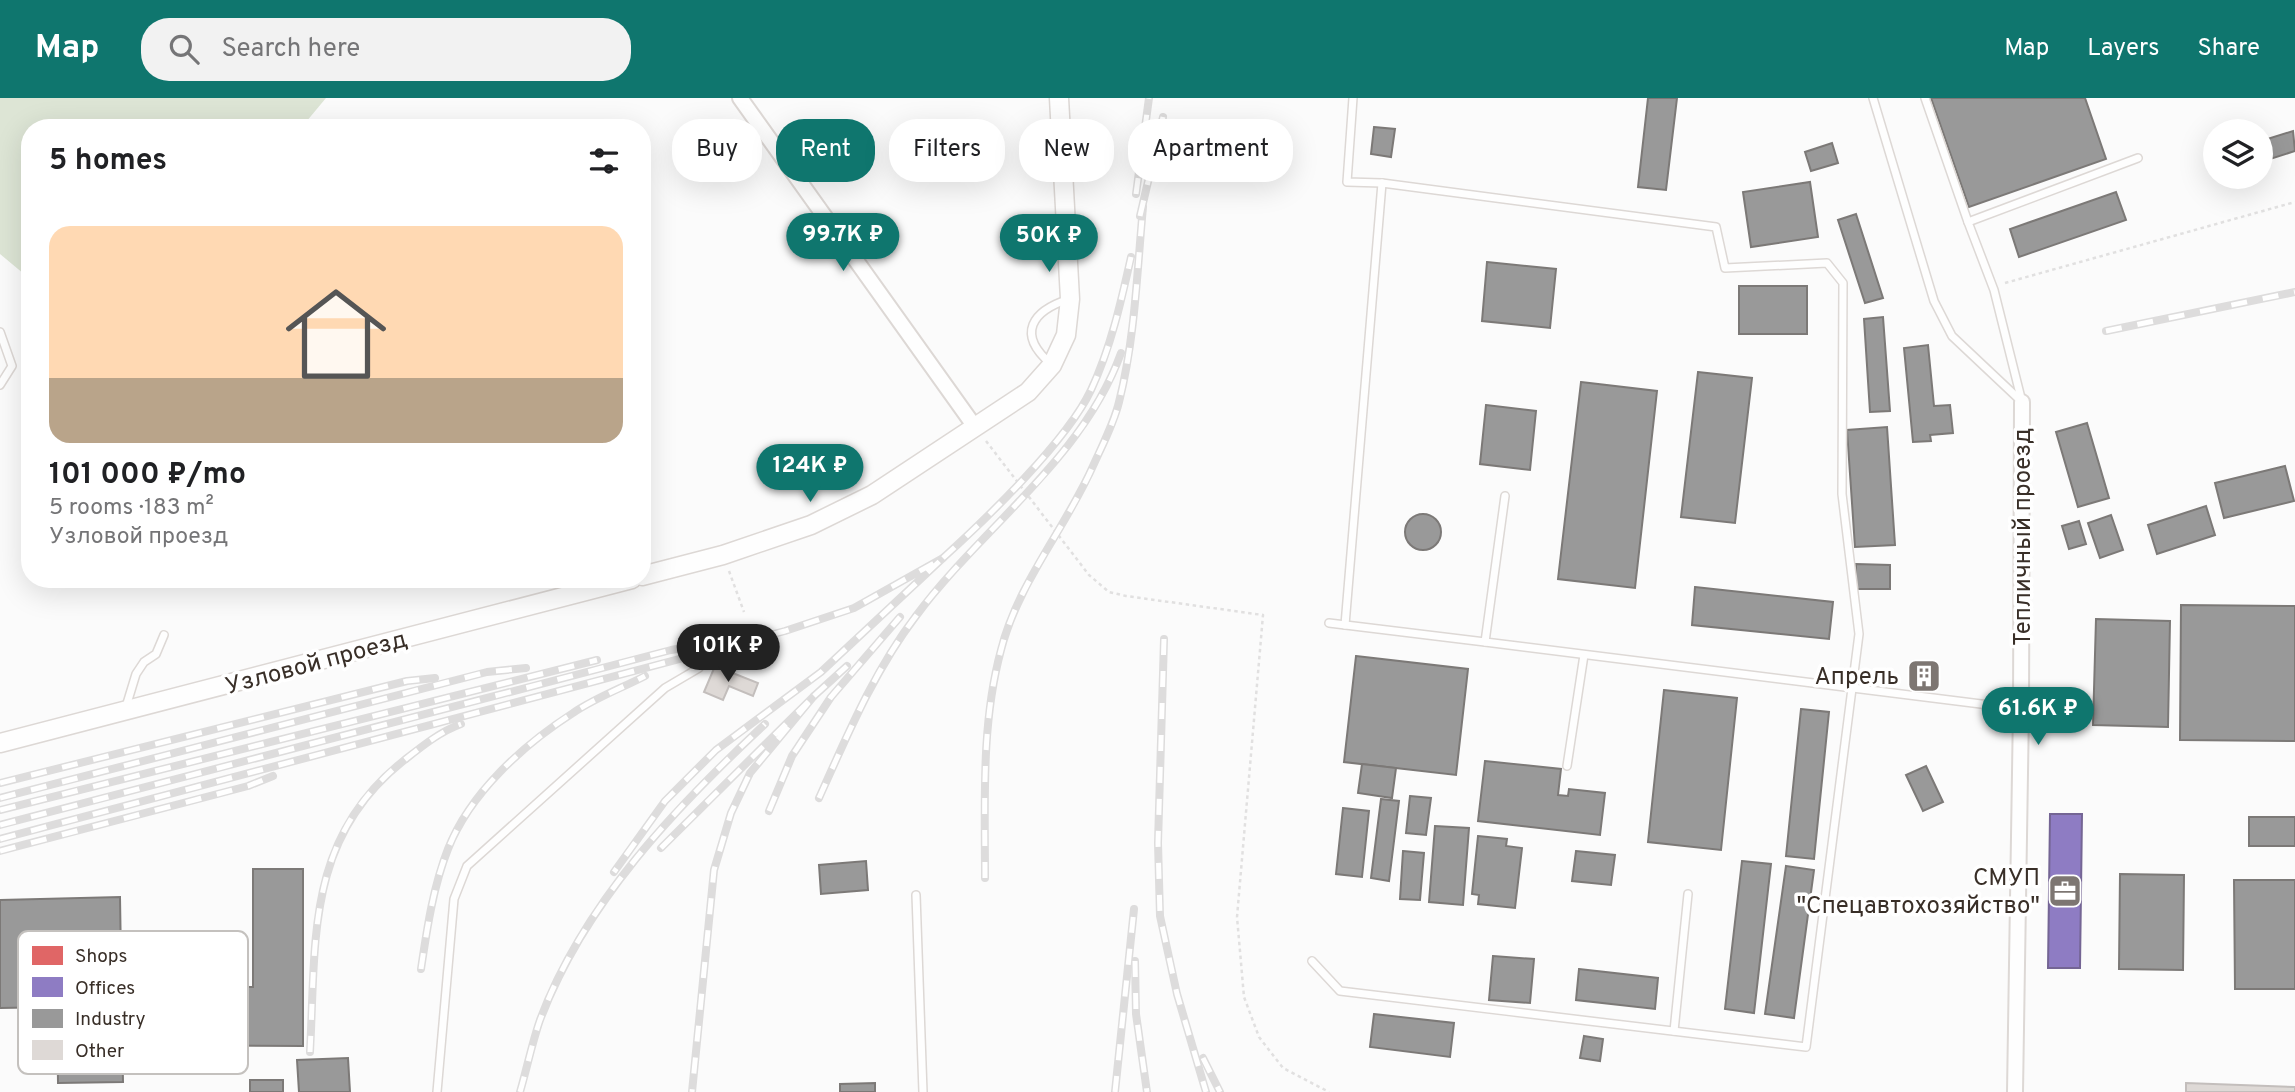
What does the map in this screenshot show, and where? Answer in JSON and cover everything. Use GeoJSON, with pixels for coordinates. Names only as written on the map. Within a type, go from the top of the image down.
{"type":"FeatureCollection","features":[{"type":"Feature","properties":{"kind":"street"},"geometry":{"type":"LineString","coordinates":[[740,98],[975,427]]}},
{"type":"Feature","properties":{"kind":"street"},"geometry":{"type":"LineString","coordinates":[[651,574],[723,555],[811,525],[872,495],[1028,392],[1052,365],[1066,335],[1070,299],[1059,98]]}},
{"type":"Feature","properties":{"kind":"street","name":"Тепличный проезд"},"geometry":{"type":"LineString","coordinates":[[2015,1092],[2021,709],[2022,402]]}},
{"type":"Feature","properties":{"kind":"street","name":"Узловой проезд"},"geometry":{"type":"LineString","coordinates":[[0,743],[598,588]]}},
{"type":"Feature","properties":{"kind":"street"},"geometry":{"type":"LineString","coordinates":[[0,737],[25,736]]}},
{"type":"Feature","properties":{"kind":"lane"},"geometry":{"type":"LineString","coordinates":[[1312,961],[1340,991],[1805,1047],[1859,634],[1842,494],[1843,283],[1827,263],[1725,268],[1716,227],[1382,183],[1347,182],[1353,98]]}},
{"type":"Feature","properties":{"kind":"lane"},"geometry":{"type":"LineString","coordinates":[[1873,98],[1934,301],[1952,336],[2022,402]]}},
{"type":"Feature","properties":{"kind":"lane"},"geometry":{"type":"LineString","coordinates":[[1924,98],[1994,290],[2022,402]]}},
{"type":"Feature","properties":{"kind":"lane"},"geometry":{"type":"LineString","coordinates":[[1968,222],[2137,158]]}},
{"type":"Feature","properties":{"kind":"lane"},"geometry":{"type":"LineString","coordinates":[[1345,625],[1382,183]]}},
{"type":"Feature","properties":{"kind":"lane"},"geometry":{"type":"LineString","coordinates":[[1052,365],[1041,355],[1033,325],[1036,315],[1050,305],[1070,299]]}},
{"type":"Feature","properties":{"kind":"lane"},"geometry":{"type":"LineString","coordinates":[[0,332],[12,366],[0,385]]}},
{"type":"Feature","properties":{"kind":"lane"},"geometry":{"type":"LineString","coordinates":[[1485,642],[1505,496]]}},
{"type":"Feature","properties":{"kind":"lane"},"geometry":{"type":"LineString","coordinates":[[1329,624],[2021,709]]}},
{"type":"Feature","properties":{"kind":"lane"},"geometry":{"type":"LineString","coordinates":[[124,713],[136,674],[144,662],[156,654],[164,635]]}},
{"type":"Feature","properties":{"kind":"lane"},"geometry":{"type":"LineString","coordinates":[[1567,766],[1584,655]]}},
{"type":"Feature","properties":{"kind":"lane"},"geometry":{"type":"LineString","coordinates":[[437,1092],[454,899],[467,866],[665,688],[699,668]]}},
{"type":"Feature","properties":{"kind":"lane"},"geometry":{"type":"LineString","coordinates":[[1674,1031],[1688,894]]}},
{"type":"Feature","properties":{"kind":"lane"},"geometry":{"type":"LineString","coordinates":[[916,895],[923,1092]]}},
{"type":"Feature","properties":{"kind":"path"},"geometry":{"type":"LineString","coordinates":[[1994,290],[2011,279],[2295,202]]}},
{"type":"Feature","properties":{"kind":"path"},"geometry":{"type":"LineString","coordinates":[[975,427],[1088,575],[1109,592],[1263,615],[1237,917],[1244,998],[1259,1037],[1283,1068],[1329,1092]]}},
{"type":"Feature","properties":{"kind":"path"},"geometry":{"type":"LineString","coordinates":[[723,555],[744,612]]}},
{"type":"Feature","properties":{"kind":"green space"},"geometry":{"type":"Polygon","coordinates":[[[0,98],[326,98],[308,119],[21,119],[21,272],[0,254],[0,98]]]}},
{"type":"Feature","properties":{"kind":"building: Shops","name":"Апрель"},"geometry":{"type":"Polygon","coordinates":[[[1913,665],[1937,668],[1935,687],[1912,684],[1913,665]]]}},
{"type":"Feature","properties":{"kind":"building: Offices","name":"СМУП \"Спецавтохозяйство\""},"geometry":{"type":"Polygon","coordinates":[[[2050,814],[2082,814],[2080,968],[2048,968],[2050,814]]]}},
{"type":"Feature","properties":{"kind":"building: Industry"},"geometry":{"type":"Polygon","coordinates":[[[1648,98],[1677,98],[1666,190],[1638,187],[1648,98]]]}},
{"type":"Feature","properties":{"kind":"building: Industry"},"geometry":{"type":"Polygon","coordinates":[[[1931,98],[2085,98],[2106,159],[1969,207],[1931,98]]]}},
{"type":"Feature","properties":{"kind":"building: Industry"},"geometry":{"type":"Polygon","coordinates":[[[1374,127],[1395,129],[1391,157],[1371,154],[1374,127]]]}},
{"type":"Feature","properties":{"kind":"building: Industry"},"geometry":{"type":"Polygon","coordinates":[[[2293,131],[2295,151],[2273,158],[2273,137],[2293,131]]]}},
{"type":"Feature","properties":{"kind":"building: Industry"},"geometry":{"type":"Polygon","coordinates":[[[1832,143],[1838,163],[1811,171],[1805,152],[1832,143]]]}},
{"type":"Feature","properties":{"kind":"building: Industry"},"geometry":{"type":"Polygon","coordinates":[[[1810,182],[1818,237],[1751,247],[1743,192],[1810,182]]]}},
{"type":"Feature","properties":{"kind":"building: Industry"},"geometry":{"type":"Polygon","coordinates":[[[2116,192],[2126,220],[2019,257],[2010,229],[2116,192]]]}},
{"type":"Feature","properties":{"kind":"building: Industry"},"geometry":{"type":"Polygon","coordinates":[[[1856,214],[1883,298],[1865,303],[1838,220],[1856,214]]]}},
{"type":"Feature","properties":{"kind":"building: Industry"},"geometry":{"type":"Polygon","coordinates":[[[1487,262],[1556,269],[1550,328],[1482,321],[1487,262]]]}},
{"type":"Feature","properties":{"kind":"building: Industry"},"geometry":{"type":"Polygon","coordinates":[[[1739,286],[1807,286],[1807,334],[1739,334],[1739,286]]]}},
{"type":"Feature","properties":{"kind":"building: Industry"},"geometry":{"type":"Polygon","coordinates":[[[1883,317],[1890,411],[1870,412],[1864,319],[1883,317]]]}},
{"type":"Feature","properties":{"kind":"building: Industry"},"geometry":{"type":"Polygon","coordinates":[[[1928,345],[1934,406],[1950,405],[1953,433],[1930,435],[1931,441],[1913,442],[1904,348],[1928,345]]]}},
{"type":"Feature","properties":{"kind":"building: Industry"},"geometry":{"type":"Polygon","coordinates":[[[1698,372],[1752,378],[1735,523],[1681,517],[1698,372]]]}},
{"type":"Feature","properties":{"kind":"building: Industry"},"geometry":{"type":"Polygon","coordinates":[[[1581,382],[1657,391],[1635,588],[1558,579],[1581,382]]]}},
{"type":"Feature","properties":{"kind":"building: Industry"},"geometry":{"type":"Polygon","coordinates":[[[1486,405],[1536,411],[1530,470],[1480,464],[1486,405]]]}},
{"type":"Feature","properties":{"kind":"building: Industry"},"geometry":{"type":"Polygon","coordinates":[[[2087,423],[2109,498],[2078,507],[2056,432],[2087,423]]]}},
{"type":"Feature","properties":{"kind":"building: Industry"},"geometry":{"type":"Polygon","coordinates":[[[1887,427],[1895,545],[1855,547],[1847,430],[1887,427]]]}},
{"type":"Feature","properties":{"kind":"building: Industry"},"geometry":{"type":"Polygon","coordinates":[[[2285,466],[2294,501],[2224,518],[2215,483],[2285,466]]]}},
{"type":"Feature","properties":{"kind":"building: Industry"},"geometry":{"type":"Polygon","coordinates":[[[2206,506],[2215,535],[2157,554],[2148,525],[2206,506]]]}},
{"type":"Feature","properties":{"kind":"building: Industry"},"geometry":{"type":"Polygon","coordinates":[[[1423,514],[1436,519],[1441,532],[1436,545],[1423,550],[1410,545],[1405,532],[1410,519],[1423,514]]]}},
{"type":"Feature","properties":{"kind":"building: Industry"},"geometry":{"type":"Polygon","coordinates":[[[2111,515],[2123,550],[2100,558],[2088,523],[2111,515]]]}},
{"type":"Feature","properties":{"kind":"building: Industry"},"geometry":{"type":"Polygon","coordinates":[[[2079,521],[2086,544],[2069,549],[2062,526],[2079,521]]]}},
{"type":"Feature","properties":{"kind":"building: Industry"},"geometry":{"type":"Polygon","coordinates":[[[1856,564],[1890,565],[1890,589],[1856,589],[1856,564]]]}},
{"type":"Feature","properties":{"kind":"building: Industry"},"geometry":{"type":"Polygon","coordinates":[[[1695,587],[1833,602],[1829,639],[1692,625],[1695,587]]]}},
{"type":"Feature","properties":{"kind":"building: Industry"},"geometry":{"type":"Polygon","coordinates":[[[2181,605],[2295,606],[2295,741],[2180,740],[2181,605]]]}},
{"type":"Feature","properties":{"kind":"building: Industry"},"geometry":{"type":"Polygon","coordinates":[[[2096,619],[2170,621],[2168,727],[2093,725],[2096,619]]]}},
{"type":"Feature","properties":{"kind":"building: Industry"},"geometry":{"type":"Polygon","coordinates":[[[1356,656],[1468,669],[1456,775],[1344,762],[1356,656]]]}},
{"type":"Feature","properties":{"kind":"building: Industry"},"geometry":{"type":"Polygon","coordinates":[[[1664,690],[1737,698],[1721,850],[1648,842],[1664,690]]]}},
{"type":"Feature","properties":{"kind":"building: Industry"},"geometry":{"type":"Polygon","coordinates":[[[1801,709],[1829,712],[1814,859],[1786,856],[1801,709]]]}},
{"type":"Feature","properties":{"kind":"building: Industry"},"geometry":{"type":"Polygon","coordinates":[[[1485,761],[1561,769],[1558,795],[1568,796],[1569,789],[1605,793],[1600,835],[1478,821],[1485,761]]]}},
{"type":"Feature","properties":{"kind":"building: Industry"},"geometry":{"type":"Polygon","coordinates":[[[1362,764],[1396,768],[1392,798],[1358,793],[1362,764]]]}},
{"type":"Feature","properties":{"kind":"building: Industry"},"geometry":{"type":"Polygon","coordinates":[[[1926,766],[1943,802],[1923,811],[1906,775],[1926,766]]]}},
{"type":"Feature","properties":{"kind":"building: Industry"},"geometry":{"type":"Polygon","coordinates":[[[1410,796],[1431,798],[1426,835],[1406,833],[1410,796]]]}},
{"type":"Feature","properties":{"kind":"building: Industry"},"geometry":{"type":"Polygon","coordinates":[[[1381,799],[1399,801],[1389,881],[1371,878],[1381,799]]]}},
{"type":"Feature","properties":{"kind":"building: Industry"},"geometry":{"type":"Polygon","coordinates":[[[1343,808],[1369,811],[1362,877],[1336,874],[1343,808]]]}},
{"type":"Feature","properties":{"kind":"building: Industry"},"geometry":{"type":"Polygon","coordinates":[[[2249,817],[2295,817],[2295,846],[2249,846],[2249,817]]]}},
{"type":"Feature","properties":{"kind":"building: Industry"},"geometry":{"type":"Polygon","coordinates":[[[1435,826],[1469,828],[1463,905],[1429,902],[1435,826]]]}},
{"type":"Feature","properties":{"kind":"building: Industry"},"geometry":{"type":"Polygon","coordinates":[[[1478,836],[1507,839],[1506,846],[1522,848],[1515,908],[1478,904],[1479,895],[1472,894],[1478,836]]]}},
{"type":"Feature","properties":{"kind":"building: Industry"},"geometry":{"type":"Polygon","coordinates":[[[1403,851],[1424,853],[1420,900],[1400,899],[1403,851]]]}},
{"type":"Feature","properties":{"kind":"building: Industry"},"geometry":{"type":"Polygon","coordinates":[[[1576,851],[1615,855],[1611,885],[1572,881],[1576,851]]]}},
{"type":"Feature","properties":{"kind":"building: Industry"},"geometry":{"type":"Polygon","coordinates":[[[866,861],[868,890],[821,894],[819,865],[866,861]]]}},
{"type":"Feature","properties":{"kind":"building: Industry"},"geometry":{"type":"Polygon","coordinates":[[[1742,861],[1771,864],[1754,1013],[1725,1009],[1742,861]]]}},
{"type":"Feature","properties":{"kind":"building: Industry"},"geometry":{"type":"Polygon","coordinates":[[[1786,866],[1814,870],[1794,1018],[1765,1014],[1786,866]]]}},
{"type":"Feature","properties":{"kind":"building: Industry"},"geometry":{"type":"Polygon","coordinates":[[[253,869],[303,869],[303,1046],[248,1046],[248,987],[253,987],[253,869]]]}},
{"type":"Feature","properties":{"kind":"building: Industry"},"geometry":{"type":"Polygon","coordinates":[[[2120,874],[2184,875],[2183,970],[2119,969],[2120,874]]]}},
{"type":"Feature","properties":{"kind":"building: Industry"},"geometry":{"type":"Polygon","coordinates":[[[2234,880],[2295,880],[2295,989],[2235,989],[2234,880]]]}},
{"type":"Feature","properties":{"kind":"building: Industry"},"geometry":{"type":"Polygon","coordinates":[[[120,897],[121,931],[18,931],[18,1008],[0,1008],[0,900],[120,897]]]}},
{"type":"Feature","properties":{"kind":"building: Industry"},"geometry":{"type":"Polygon","coordinates":[[[1493,956],[1534,959],[1530,1003],[1489,1000],[1493,956]]]}},
{"type":"Feature","properties":{"kind":"building: Industry"},"geometry":{"type":"Polygon","coordinates":[[[1579,969],[1658,978],[1655,1009],[1576,1000],[1579,969]]]}},
{"type":"Feature","properties":{"kind":"building: Industry"},"geometry":{"type":"Polygon","coordinates":[[[1374,1014],[1454,1023],[1450,1057],[1370,1047],[1374,1014]]]}},
{"type":"Feature","properties":{"kind":"building: Industry"},"geometry":{"type":"Polygon","coordinates":[[[1584,1036],[1603,1039],[1600,1061],[1580,1058],[1584,1036]]]}},
{"type":"Feature","properties":{"kind":"building: Industry"},"geometry":{"type":"Polygon","coordinates":[[[348,1058],[350,1092],[299,1092],[297,1060],[348,1058]]]}},
{"type":"Feature","properties":{"kind":"building: Industry"},"geometry":{"type":"Polygon","coordinates":[[[58,1074],[123,1074],[123,1082],[58,1083],[58,1074]]]}},
{"type":"Feature","properties":{"kind":"building: Industry"},"geometry":{"type":"Polygon","coordinates":[[[250,1080],[283,1080],[283,1092],[250,1092],[250,1080]]]}},
{"type":"Feature","properties":{"kind":"building: Industry"},"geometry":{"type":"Polygon","coordinates":[[[875,1083],[875,1092],[840,1092],[840,1084],[875,1083]]]}},
{"type":"Feature","properties":{"kind":"building: Other"},"geometry":{"type":"Polygon","coordinates":[[[715,666],[758,683],[753,696],[729,686],[723,700],[704,692],[715,666]]]}},
{"type":"Feature","properties":{"kind":"building: Other"},"geometry":{"type":"Polygon","coordinates":[[[2186,1083],[2295,1087],[2295,1092],[2186,1092],[2186,1083]]]}},
{"type":"Feature","properties":{"kind":"railway"},"geometry":{"type":"LineString","coordinates":[[1136,194],[1149,98]]}},
{"type":"Feature","properties":{"kind":"railway"},"geometry":{"type":"LineString","coordinates":[[1140,216],[1163,117]]}},
{"type":"Feature","properties":{"kind":"railway"},"geometry":{"type":"LineString","coordinates":[[985,878],[987,735],[1001,650],[1030,579],[1082,489],[1117,410],[1132,330],[1143,207]]}},
{"type":"Feature","properties":{"kind":"railway"},"geometry":{"type":"LineString","coordinates":[[943,558],[1024,478],[1080,410],[1091,390],[1110,341],[1131,257]]}},
{"type":"Feature","properties":{"kind":"railway"},"geometry":{"type":"LineString","coordinates":[[2106,331],[2295,292]]}},
{"type":"Feature","properties":{"kind":"railway"},"geometry":{"type":"LineString","coordinates":[[819,798],[862,704],[901,637],[942,584],[1057,460],[1104,391],[1121,353]]}},
{"type":"Feature","properties":{"kind":"railway"},"geometry":{"type":"LineString","coordinates":[[0,839],[785,631],[854,608],[943,558],[821,672],[716,750],[665,801],[614,872]]}},
{"type":"Feature","properties":{"kind":"railway"},"geometry":{"type":"LineString","coordinates":[[769,811],[792,756],[831,697],[900,617]]}},
{"type":"Feature","properties":{"kind":"railway"},"geometry":{"type":"LineString","coordinates":[[1164,639],[1158,843],[1160,916],[1177,994],[1206,1092]]}},
{"type":"Feature","properties":{"kind":"railway"},"geometry":{"type":"LineString","coordinates":[[0,825],[671,650],[712,643]]}},
{"type":"Feature","properties":{"kind":"railway"},"geometry":{"type":"LineString","coordinates":[[0,810],[597,660]]}},
{"type":"Feature","properties":{"kind":"railway"},"geometry":{"type":"LineString","coordinates":[[814,696],[847,666]]}},
{"type":"Feature","properties":{"kind":"railway"},"geometry":{"type":"LineString","coordinates":[[0,798],[487,672],[526,668]]}},
{"type":"Feature","properties":{"kind":"railway"},"geometry":{"type":"LineString","coordinates":[[421,969],[431,908],[443,863],[458,828],[484,790],[517,755],[554,726],[590,703],[645,676]]}},
{"type":"Feature","properties":{"kind":"railway"},"geometry":{"type":"LineString","coordinates":[[0,783],[407,681],[435,678]]}},
{"type":"Feature","properties":{"kind":"railway"},"geometry":{"type":"LineString","coordinates":[[661,848],[814,696],[750,773],[731,813],[714,870],[692,1092]]}},
{"type":"Feature","properties":{"kind":"railway"},"geometry":{"type":"LineString","coordinates":[[310,1052],[316,931],[332,858],[348,824],[371,792],[423,745],[461,724]]}},
{"type":"Feature","properties":{"kind":"railway"},"geometry":{"type":"LineString","coordinates":[[520,1092],[540,1020],[581,936],[635,860],[666,824],[765,724]]}},
{"type":"Feature","properties":{"kind":"railway"},"geometry":{"type":"LineString","coordinates":[[0,851],[248,786],[273,776]]}},
{"type":"Feature","properties":{"kind":"railway"},"geometry":{"type":"LineString","coordinates":[[1115,1092],[1134,909]]}},
{"type":"Feature","properties":{"kind":"railway"},"geometry":{"type":"LineString","coordinates":[[1135,961],[1136,1014],[1147,1092]]}},
{"type":"Feature","properties":{"kind":"railway"},"geometry":{"type":"LineString","coordinates":[[1203,1058],[1220,1092]]}},
{"type":"Feature","properties":{"kind":"place","name":"Апрель"},"geometry":{"type":"Point","coordinates":[1924,676]}},
{"type":"Feature","properties":{"kind":"place","name":"СМУП \"Спецавтохозяйство\""},"geometry":{"type":"Point","coordinates":[2065,891]}}]}
